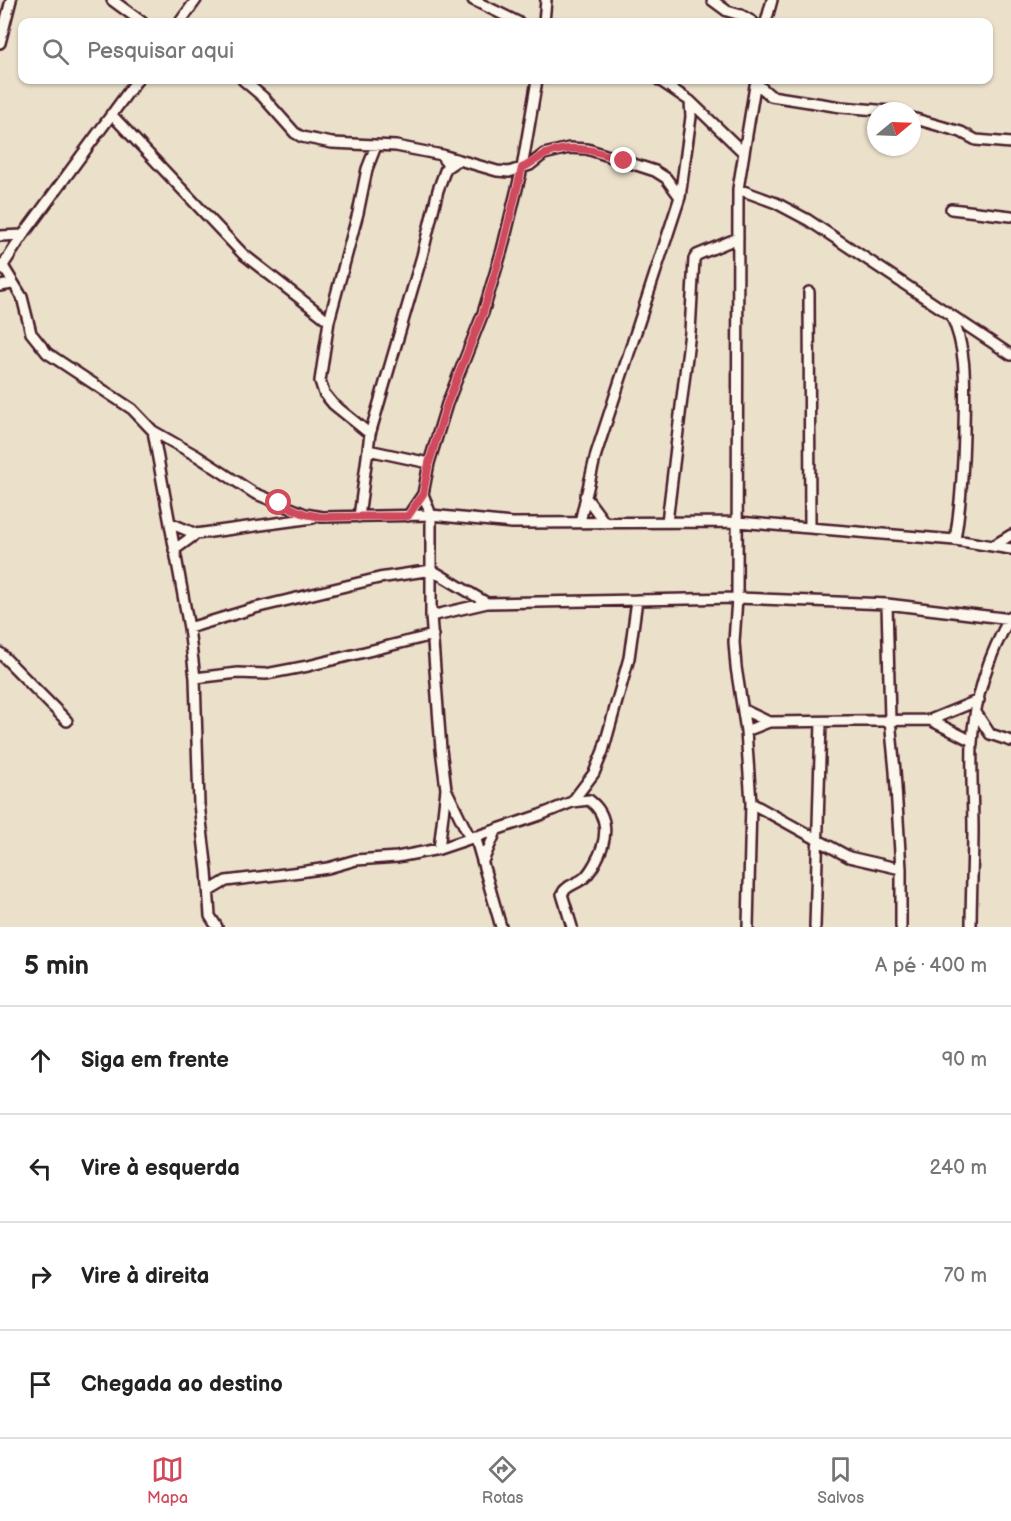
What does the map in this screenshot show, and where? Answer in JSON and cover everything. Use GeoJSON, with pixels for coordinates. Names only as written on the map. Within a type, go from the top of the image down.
{"type":"FeatureCollection","features":[{"type":"Feature","properties":{"kind":"street"},"geometry":{"type":"LineString","coordinates":[[0,43],[2,26],[10,0]]}},
{"type":"Feature","properties":{"kind":"street"},"geometry":{"type":"LineString","coordinates":[[112,0],[137,18]]}},
{"type":"Feature","properties":{"kind":"street"},"geometry":{"type":"LineString","coordinates":[[183,18],[196,0]]}},
{"type":"Feature","properties":{"kind":"street"},"geometry":{"type":"LineString","coordinates":[[472,0],[510,18]]}},
{"type":"Feature","properties":{"kind":"street"},"geometry":{"type":"LineString","coordinates":[[544,18],[546,0]]}},
{"type":"Feature","properties":{"kind":"street"},"geometry":{"type":"LineString","coordinates":[[712,0],[727,11],[746,18]]}},
{"type":"Feature","properties":{"kind":"street"},"geometry":{"type":"LineString","coordinates":[[766,18],[772,0]]}},
{"type":"Feature","properties":{"kind":"street"},"geometry":{"type":"LineString","coordinates":[[134,84],[2,263],[12,284],[22,297],[31,333],[47,352],[132,409],[153,431],[254,493],[305,514],[322,517]]}},
{"type":"Feature","properties":{"kind":"street"},"geometry":{"type":"LineString","coordinates":[[248,84],[263,97],[295,133],[303,137],[332,142],[396,146],[509,172],[530,165],[544,154]]}},
{"type":"Feature","properties":{"kind":"street"},"geometry":{"type":"LineString","coordinates":[[408,516],[423,494],[429,463],[447,404],[483,313],[502,250],[522,168],[536,84]]}},
{"type":"Feature","properties":{"kind":"street"},"geometry":{"type":"LineString","coordinates":[[666,84],[690,100],[744,153]]}},
{"type":"Feature","properties":{"kind":"street"},"geometry":{"type":"LineString","coordinates":[[748,927],[751,802],[744,710],[734,642],[738,522],[738,189],[755,84]]}},
{"type":"Feature","properties":{"kind":"street"},"geometry":{"type":"LineString","coordinates":[[759,84],[771,96]]}},
{"type":"Feature","properties":{"kind":"street"},"geometry":{"type":"LineString","coordinates":[[751,104],[771,96],[867,109]]}},
{"type":"Feature","properties":{"kind":"street"},"geometry":{"type":"LineString","coordinates":[[580,522],[596,454],[680,197],[691,117],[690,100]]}},
{"type":"Feature","properties":{"kind":"street"},"geometry":{"type":"LineString","coordinates":[[691,117],[702,112]]}},
{"type":"Feature","properties":{"kind":"street"},"geometry":{"type":"LineString","coordinates":[[111,114],[243,254],[329,321]]}},
{"type":"Feature","properties":{"kind":"street"},"geometry":{"type":"LineString","coordinates":[[921,121],[962,132],[976,140],[1011,143]]}},
{"type":"Feature","properties":{"kind":"street"},"geometry":{"type":"LineString","coordinates":[[370,434],[333,404],[324,393],[320,381],[329,321],[367,170],[376,146]]}},
{"type":"Feature","properties":{"kind":"street"},"geometry":{"type":"LineString","coordinates":[[525,147],[531,152],[544,154],[576,148],[603,153],[656,171],[666,178],[680,197]]}},
{"type":"Feature","properties":{"kind":"street"},"geometry":{"type":"LineString","coordinates":[[442,155],[446,168]]}},
{"type":"Feature","properties":{"kind":"street"},"geometry":{"type":"LineString","coordinates":[[359,517],[370,434],[423,256],[438,190],[446,168],[458,160]]}},
{"type":"Feature","properties":{"kind":"street"},"geometry":{"type":"LineString","coordinates":[[738,189],[776,203],[808,220],[1011,355]]}},
{"type":"Feature","properties":{"kind":"street"},"geometry":{"type":"LineString","coordinates":[[951,208],[1011,216]]}},
{"type":"Feature","properties":{"kind":"street"},"geometry":{"type":"LineString","coordinates":[[0,236],[23,235]]}},
{"type":"Feature","properties":{"kind":"street"},"geometry":{"type":"LineString","coordinates":[[667,522],[690,332],[694,259],[697,255],[738,238]]}},
{"type":"Feature","properties":{"kind":"street"},"geometry":{"type":"LineString","coordinates":[[0,286],[12,284]]}},
{"type":"Feature","properties":{"kind":"street"},"geometry":{"type":"LineString","coordinates":[[809,292],[810,527]]}},
{"type":"Feature","properties":{"kind":"street"},"geometry":{"type":"LineString","coordinates":[[951,314],[960,332],[963,349],[965,402],[962,498],[955,540]]}},
{"type":"Feature","properties":{"kind":"street"},"geometry":{"type":"LineString","coordinates":[[153,431],[189,628],[195,678],[199,804],[210,916],[217,927]]}},
{"type":"Feature","properties":{"kind":"street"},"geometry":{"type":"LineString","coordinates":[[368,450],[429,463]]}},
{"type":"Feature","properties":{"kind":"street"},"geometry":{"type":"LineString","coordinates":[[423,494],[430,515],[433,635],[446,789],[439,849]]}},
{"type":"Feature","properties":{"kind":"street"},"geometry":{"type":"LineString","coordinates":[[585,496],[605,523]]}},
{"type":"Feature","properties":{"kind":"street"},"geometry":{"type":"LineString","coordinates":[[174,550],[196,534],[322,517],[430,515],[512,523],[738,522],[955,540],[1011,549]]}},
{"type":"Feature","properties":{"kind":"street"},"geometry":{"type":"LineString","coordinates":[[170,523],[196,534]]}},
{"type":"Feature","properties":{"kind":"street"},"geometry":{"type":"LineString","coordinates":[[993,546],[1011,535]]}},
{"type":"Feature","properties":{"kind":"street"},"geometry":{"type":"LineString","coordinates":[[189,628],[255,608],[379,578],[432,570],[487,603]]}},
{"type":"Feature","properties":{"kind":"street"},"geometry":{"type":"LineString","coordinates":[[432,616],[487,603],[737,598],[887,604],[1011,618],[996,644],[987,667],[973,739],[970,927]]}},
{"type":"Feature","properties":{"kind":"street"},"geometry":{"type":"LineString","coordinates":[[572,802],[594,773],[603,751],[629,658],[637,600]]}},
{"type":"Feature","properties":{"kind":"street"},"geometry":{"type":"LineString","coordinates":[[887,604],[890,720],[896,771],[901,869],[901,927]]}},
{"type":"Feature","properties":{"kind":"street"},"geometry":{"type":"LineString","coordinates":[[195,678],[238,673],[266,674],[433,635]]}},
{"type":"Feature","properties":{"kind":"street"},"geometry":{"type":"LineString","coordinates":[[0,653],[67,721]]}},
{"type":"Feature","properties":{"kind":"street"},"geometry":{"type":"LineString","coordinates":[[746,731],[769,722],[930,720],[979,700]]}},
{"type":"Feature","properties":{"kind":"street"},"geometry":{"type":"LineString","coordinates":[[744,710],[769,722]]}},
{"type":"Feature","properties":{"kind":"street"},"geometry":{"type":"LineString","coordinates":[[977,714],[990,734]]}},
{"type":"Feature","properties":{"kind":"street"},"geometry":{"type":"LineString","coordinates":[[930,720],[973,739],[990,734],[1011,741]]}},
{"type":"Feature","properties":{"kind":"street"},"geometry":{"type":"LineString","coordinates":[[815,927],[820,722]]}},
{"type":"Feature","properties":{"kind":"street"},"geometry":{"type":"LineString","coordinates":[[446,789],[473,837],[483,861],[501,927]]}},
{"type":"Feature","properties":{"kind":"street"},"geometry":{"type":"LineString","coordinates":[[209,891],[226,881],[328,868],[356,860],[386,858],[439,849],[572,802],[589,800],[595,804],[603,818],[605,839],[590,872],[564,889],[562,894],[572,927]]}},
{"type":"Feature","properties":{"kind":"street"},"geometry":{"type":"LineString","coordinates":[[751,802],[816,841],[849,857],[901,869]]}},
{"type":"Feature","properties":{"kind":"street"},"geometry":{"type":"LineString","coordinates":[[483,861],[497,829]]}},
{"type":"Feature","properties":{"kind":"street"},"geometry":{"type":"LineString","coordinates":[[207,871],[226,881]]}},
{"type":"Feature","properties":{"kind":"route"},"geometry":{"type":"LineString","coordinates":[[279,503],[305,514],[322,517],[408,516],[423,494],[429,463],[447,404],[483,313],[502,250],[522,168],[544,154],[569,148],[587,149],[624,161]]}}]}
